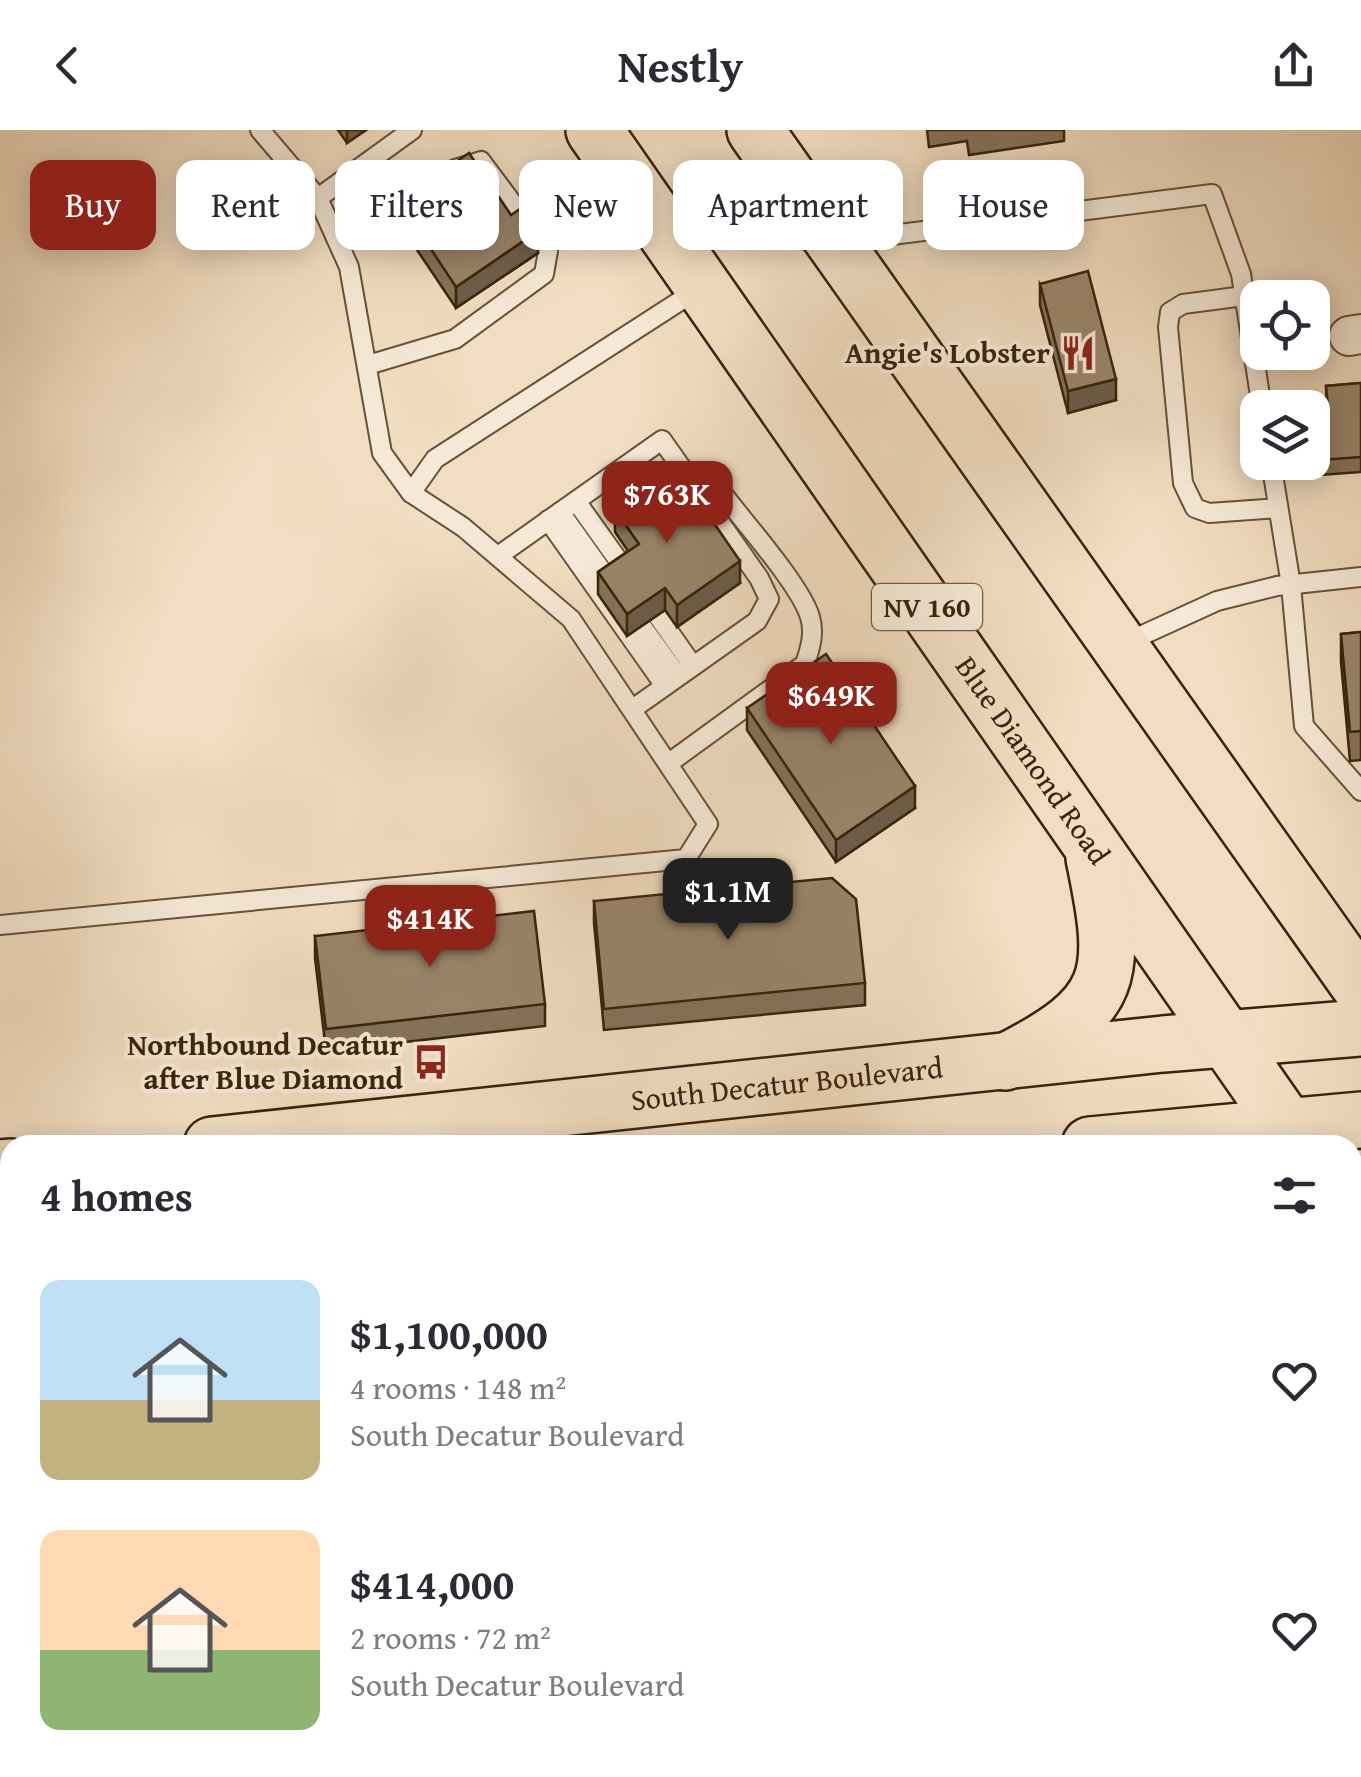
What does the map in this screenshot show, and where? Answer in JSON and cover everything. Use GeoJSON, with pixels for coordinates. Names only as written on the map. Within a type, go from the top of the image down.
{"type":"FeatureCollection","features":[{"type":"Feature","properties":{"kind":"main road","name":"Blue Diamond Road"},"geometry":{"type":"LineString","coordinates":[[594,130],[1293,1135]]}},
{"type":"Feature","properties":{"kind":"main road"},"geometry":{"type":"LineString","coordinates":[[755,130],[776,160]]}},
{"type":"Feature","properties":{"kind":"main road"},"geometry":{"type":"LineString","coordinates":[[841,250],[1361,988]]}},
{"type":"Feature","properties":{"kind":"main road"},"geometry":{"type":"LineString","coordinates":[[1005,1062],[1053,1038],[1078,1020],[1096,997],[1108,924],[1090,841]]}},
{"type":"Feature","properties":{"kind":"main road","name":"South Decatur Boulevard"},"geometry":{"type":"LineString","coordinates":[[308,1135],[1361,1028]]}},
{"type":"Feature","properties":{"kind":"main road"},"geometry":{"type":"LineString","coordinates":[[1298,1135],[1361,1120]]}},
{"type":"Feature","properties":{"kind":"lane"},"geometry":{"type":"LineString","coordinates":[[260,130],[318,198],[335,236]]}},
{"type":"Feature","properties":{"kind":"lane"},"geometry":{"type":"LineString","coordinates":[[318,198],[412,130]]}},
{"type":"Feature","properties":{"kind":"lane"},"geometry":{"type":"LineString","coordinates":[[368,365],[455,338],[544,274],[548,251],[499,184]]}},
{"type":"Feature","properties":{"kind":"lane"},"geometry":{"type":"LineString","coordinates":[[903,233],[1212,194],[1240,283]]}},
{"type":"Feature","properties":{"kind":"lane"},"geometry":{"type":"LineString","coordinates":[[0,925],[686,858],[708,824],[571,619],[464,527],[411,494],[382,453],[349,267],[341,250]]}},
{"type":"Feature","properties":{"kind":"lane"},"geometry":{"type":"LineString","coordinates":[[411,494],[434,459],[704,286]]}},
{"type":"Feature","properties":{"kind":"lane"},"geometry":{"type":"LineString","coordinates":[[1240,297],[1183,304],[1170,312],[1183,483],[1196,508],[1209,513],[1278,508]]}},
{"type":"Feature","properties":{"kind":"lane"},"geometry":{"type":"LineString","coordinates":[[498,556],[662,440],[769,599],[757,621],[634,708]]}},
{"type":"Feature","properties":{"kind":"lane"},"geometry":{"type":"LineString","coordinates":[[1274,480],[1291,584],[1304,726],[1361,791]]}},
{"type":"Feature","properties":{"kind":"lane"},"geometry":{"type":"LineString","coordinates":[[669,764],[805,664],[812,646],[810,616],[722,493],[699,492]]}},
{"type":"Feature","properties":{"kind":"lane"},"geometry":{"type":"LineString","coordinates":[[576,501],[679,676]]}},
{"type":"Feature","properties":{"kind":"lane"},"geometry":{"type":"LineString","coordinates":[[554,516],[679,676]]}},
{"type":"Feature","properties":{"kind":"lane"},"geometry":{"type":"LineString","coordinates":[[1120,646],[1217,601],[1291,584],[1361,577]]}},
{"type":"Feature","properties":{"kind":"building"},"geometry":{"type":"Polygon","coordinates":[[[499,197],[511,215],[519,210],[519,244],[456,287],[431,250],[499,250],[499,197]]]}},
{"type":"Feature","properties":{"kind":"building","name":"Angie's Lobster"},"geometry":{"type":"Polygon","coordinates":[[[1088,271],[1116,379],[1068,391],[1040,284],[1088,271]]]}},
{"type":"Feature","properties":{"kind":"building"},"geometry":{"type":"Polygon","coordinates":[[[1361,383],[1361,457],[1330,459],[1330,390],[1326,386],[1361,383]]]}},
{"type":"Feature","properties":{"kind":"building"},"geometry":{"type":"Polygon","coordinates":[[[676,468],[740,561],[677,605],[665,588],[627,614],[598,572],[639,544],[615,510],[676,468]]]}},
{"type":"Feature","properties":{"kind":"building"},"geometry":{"type":"Polygon","coordinates":[[[1361,632],[1361,731],[1350,732],[1341,634],[1361,632]]]}},
{"type":"Feature","properties":{"kind":"building"},"geometry":{"type":"Polygon","coordinates":[[[826,654],[915,786],[836,840],[747,708],[826,654]]]}},
{"type":"Feature","properties":{"kind":"building"},"geometry":{"type":"Polygon","coordinates":[[[832,878],[856,899],[865,983],[604,1009],[594,901],[832,878]]]}},
{"type":"Feature","properties":{"kind":"building"},"geometry":{"type":"Polygon","coordinates":[[[534,911],[545,1004],[326,1029],[315,936],[534,911]]]}},
{"type":"Feature","properties":{"kind":"place","name":"Angie's Lobster"},"geometry":{"type":"Point","coordinates":[1078,353]}},
{"type":"Feature","properties":{"kind":"place","name":"Northbound Decatur after Blue Diamond"},"geometry":{"type":"Point","coordinates":[431,1062]}}]}
